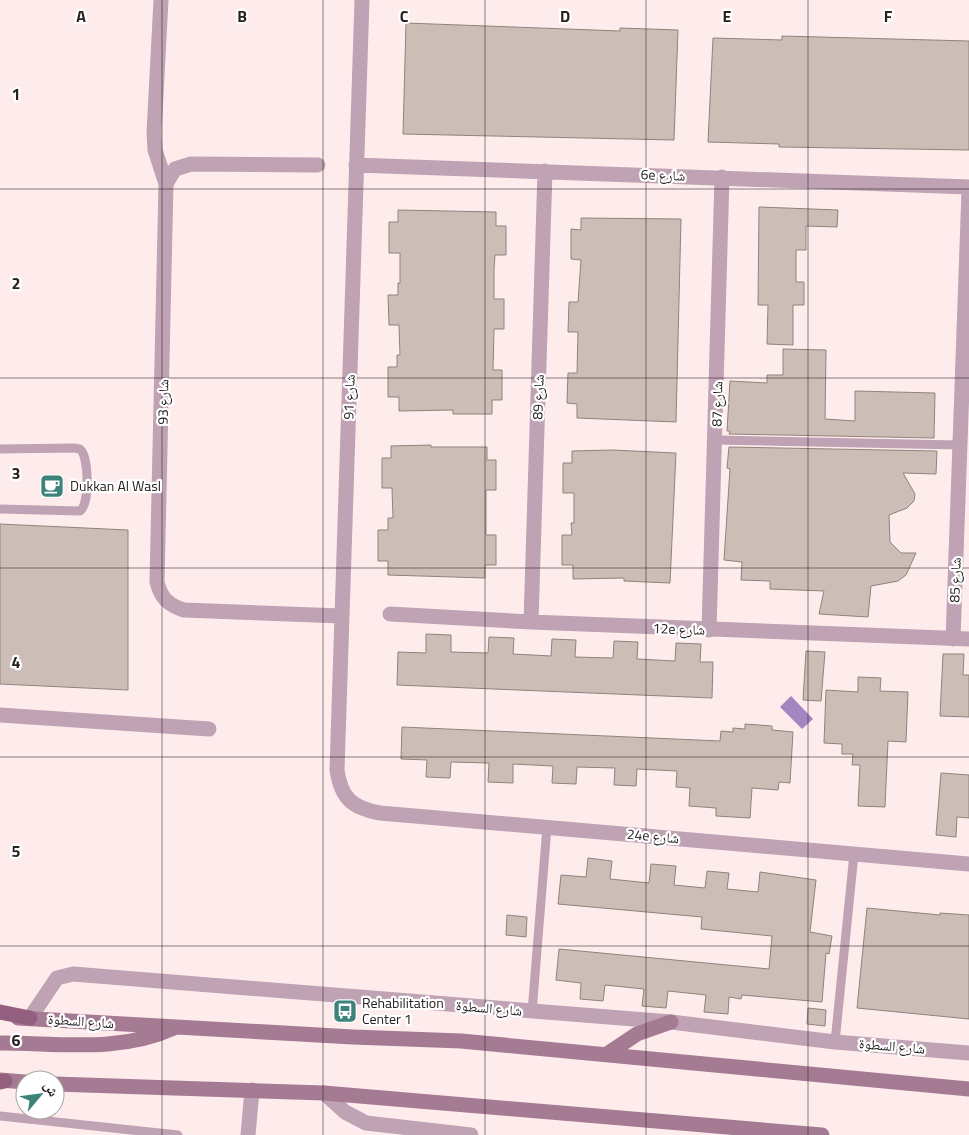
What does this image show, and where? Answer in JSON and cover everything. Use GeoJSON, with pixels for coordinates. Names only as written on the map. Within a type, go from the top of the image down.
{"type":"FeatureCollection","features":[{"type":"Feature","properties":{"kind":"main road"},"geometry":{"type":"LineString","coordinates":[[0,1012],[30,1018]]}},
{"type":"Feature","properties":{"kind":"main road","name":"شارع السطوة"},"geometry":{"type":"LineString","coordinates":[[0,1017],[353,1038],[461,1041],[969,1089]]}},
{"type":"Feature","properties":{"kind":"main road"},"geometry":{"type":"LineString","coordinates":[[607,1054],[637,1034],[671,1022]]}},
{"type":"Feature","properties":{"kind":"main road"},"geometry":{"type":"LineString","coordinates":[[0,1043],[114,1044],[156,1036],[175,1027]]}},
{"type":"Feature","properties":{"kind":"main road"},"geometry":{"type":"LineString","coordinates":[[2,1081],[15,1082]]}},
{"type":"Feature","properties":{"kind":"main road"},"geometry":{"type":"LineString","coordinates":[[65,1084],[324,1093],[822,1135]]}},
{"type":"Feature","properties":{"kind":"street"},"geometry":{"type":"LineString","coordinates":[[161,0],[154,133],[155,150],[166,184]]}},
{"type":"Feature","properties":{"kind":"street","name":"شارع 91"},"geometry":{"type":"LineString","coordinates":[[343,794],[337,770],[362,0]]}},
{"type":"Feature","properties":{"kind":"street"},"geometry":{"type":"LineString","coordinates":[[166,184],[175,169],[191,164],[318,165]]}},
{"type":"Feature","properties":{"kind":"street","name":"6e شارع"},"geometry":{"type":"LineString","coordinates":[[356,165],[969,187]]}},
{"type":"Feature","properties":{"kind":"street","name":"شارع 89"},"geometry":{"type":"LineString","coordinates":[[531,622],[545,171]]}},
{"type":"Feature","properties":{"kind":"street","name":"شارع 87"},"geometry":{"type":"LineString","coordinates":[[709,630],[716,440],[722,177]]}},
{"type":"Feature","properties":{"kind":"street","name":"شارع 93"},"geometry":{"type":"LineString","coordinates":[[166,184],[157,582],[160,592],[174,607],[184,610],[341,616]]}},
{"type":"Feature","properties":{"kind":"street","name":"شارع 85"},"geometry":{"type":"LineString","coordinates":[[953,639],[969,191]]}},
{"type":"Feature","properties":{"kind":"street","name":"12e شارع"},"geometry":{"type":"LineString","coordinates":[[390,614],[709,630],[969,639]]}},
{"type":"Feature","properties":{"kind":"street"},"geometry":{"type":"LineString","coordinates":[[0,715],[208,729]]}},
{"type":"Feature","properties":{"kind":"street","name":"24e شارع"},"geometry":{"type":"LineString","coordinates":[[343,794],[353,804],[366,810],[380,813],[969,864]]}},
{"type":"Feature","properties":{"kind":"street","name":"شارع السطوة"},"geometry":{"type":"LineString","coordinates":[[30,1018],[57,978],[73,974],[671,1022],[835,1042],[969,1053]]}},
{"type":"Feature","properties":{"kind":"street"},"geometry":{"type":"LineString","coordinates":[[248,1135],[252,1090]]}},
{"type":"Feature","properties":{"kind":"street"},"geometry":{"type":"LineString","coordinates":[[324,1093],[344,1112],[366,1123],[471,1135]]}},
{"type":"Feature","properties":{"kind":"lane"},"geometry":{"type":"LineString","coordinates":[[716,440],[960,446]]}},
{"type":"Feature","properties":{"kind":"lane"},"geometry":{"type":"LineString","coordinates":[[0,449],[80,449],[84,453],[86,468],[86,504],[80,511],[0,509]]}},
{"type":"Feature","properties":{"kind":"lane"},"geometry":{"type":"LineString","coordinates":[[532,1012],[547,827]]}},
{"type":"Feature","properties":{"kind":"lane"},"geometry":{"type":"LineString","coordinates":[[835,1042],[854,854]]}},
{"type":"Feature","properties":{"kind":"lane"},"geometry":{"type":"LineString","coordinates":[[0,1116],[178,1135]]}},
{"type":"Feature","properties":{"kind":"shaded area"},"geometry":{"type":"Polygon","coordinates":[[[791,696],[813,719],[802,729],[780,707],[791,696]]]}},
{"type":"Feature","properties":{"kind":"building"},"geometry":{"type":"Polygon","coordinates":[[[406,23],[620,31],[620,28],[678,30],[674,140],[403,134],[406,23]]]}},
{"type":"Feature","properties":{"kind":"building"},"geometry":{"type":"Polygon","coordinates":[[[782,36],[969,41],[969,150],[779,147],[779,144],[708,142],[713,38],[782,40],[782,36]]]}},
{"type":"Feature","properties":{"kind":"building"},"geometry":{"type":"Polygon","coordinates":[[[759,207],[838,210],[837,227],[806,226],[806,250],[796,250],[796,282],[804,282],[804,305],[793,305],[793,345],[767,344],[768,305],[758,305],[759,207]]]}},
{"type":"Feature","properties":{"kind":"building"},"geometry":{"type":"Polygon","coordinates":[[[398,210],[496,212],[496,226],[506,226],[506,255],[495,255],[494,269],[494,299],[504,299],[504,329],[494,329],[493,370],[502,370],[502,400],[492,400],[492,414],[453,414],[453,410],[399,411],[399,397],[388,397],[388,367],[397,367],[397,355],[400,355],[399,325],[389,325],[388,295],[398,295],[398,283],[400,283],[400,253],[389,253],[389,222],[398,222],[398,210]]]}},
{"type":"Feature","properties":{"kind":"building"},"geometry":{"type":"Polygon","coordinates":[[[581,218],[681,219],[676,422],[577,418],[577,404],[567,403],[568,373],[577,373],[578,332],[568,332],[569,302],[578,302],[581,260],[571,259],[571,229],[581,230],[581,218]]]}},
{"type":"Feature","properties":{"kind":"building"},"geometry":{"type":"Polygon","coordinates":[[[783,349],[826,350],[825,419],[855,421],[855,391],[935,393],[934,438],[729,434],[730,431],[727,431],[730,381],[767,383],[767,375],[783,375],[783,349]]]}},
{"type":"Feature","properties":{"kind":"building"},"geometry":{"type":"Polygon","coordinates":[[[431,445],[431,447],[487,447],[487,460],[496,460],[496,490],[486,490],[486,535],[496,535],[496,565],[485,565],[485,578],[388,575],[388,561],[378,561],[378,530],[388,530],[388,518],[393,518],[392,488],[382,488],[382,458],[391,458],[391,446],[431,445]]]}},
{"type":"Feature","properties":{"kind":"building"},"geometry":{"type":"Polygon","coordinates":[[[729,447],[937,451],[936,474],[903,473],[915,494],[914,501],[907,508],[889,515],[890,542],[901,553],[916,553],[906,575],[898,581],[871,586],[868,617],[819,614],[824,591],[770,589],[770,581],[741,580],[742,562],[724,560],[730,469],[727,468],[729,447]]]}},
{"type":"Feature","properties":{"kind":"building"},"geometry":{"type":"Polygon","coordinates":[[[612,450],[676,453],[670,583],[624,581],[624,578],[573,579],[573,565],[562,565],[562,535],[572,535],[571,523],[574,523],[574,493],[563,493],[563,463],[572,463],[572,451],[612,450]]]}},
{"type":"Feature","properties":{"kind":"building"},"geometry":{"type":"Polygon","coordinates":[[[0,524],[128,530],[128,690],[0,684],[0,524]]]}},
{"type":"Feature","properties":{"kind":"building"},"geometry":{"type":"Polygon","coordinates":[[[426,634],[451,635],[451,652],[488,653],[489,637],[514,638],[513,654],[551,656],[552,639],[576,640],[575,657],[613,658],[614,641],[638,642],[637,659],[675,661],[676,643],[701,644],[700,662],[713,662],[712,698],[397,685],[398,652],[426,653],[426,634]]]}},
{"type":"Feature","properties":{"kind":"building"},"geometry":{"type":"Polygon","coordinates":[[[806,651],[825,652],[821,701],[803,700],[806,651]]]}},
{"type":"Feature","properties":{"kind":"building"},"geometry":{"type":"Polygon","coordinates":[[[943,654],[964,654],[963,675],[969,675],[969,717],[940,716],[943,654]]]}},
{"type":"Feature","properties":{"kind":"building"},"geometry":{"type":"Polygon","coordinates":[[[858,677],[881,678],[880,691],[908,692],[906,742],[888,741],[885,807],[858,806],[860,765],[852,765],[853,754],[842,754],[842,744],[824,743],[826,690],[858,692],[858,677]]]}},
{"type":"Feature","properties":{"kind":"building"},"geometry":{"type":"Polygon","coordinates":[[[745,724],[772,726],[772,730],[793,732],[790,783],[779,782],[778,790],[752,788],[750,818],[716,816],[716,808],[689,806],[690,788],[676,787],[677,771],[637,769],[636,786],[614,785],[615,768],[577,767],[576,784],[552,783],[553,766],[513,764],[513,783],[488,782],[489,763],[451,762],[450,778],[426,777],[427,760],[401,759],[402,727],[720,741],[721,731],[733,732],[733,728],[745,729],[745,724]]]}},
{"type":"Feature","properties":{"kind":"building"},"geometry":{"type":"Polygon","coordinates":[[[941,773],[969,775],[969,818],[957,817],[956,837],[936,835],[941,773]]]}},
{"type":"Feature","properties":{"kind":"building"},"geometry":{"type":"Polygon","coordinates":[[[588,858],[612,861],[610,879],[649,883],[651,864],[676,866],[674,885],[705,888],[707,871],[729,873],[727,889],[758,892],[760,872],[816,880],[810,932],[832,936],[829,954],[826,953],[822,1002],[742,995],[741,999],[729,997],[728,1014],[704,1012],[706,995],[668,991],[666,1008],[642,1006],[644,989],[605,985],[603,1001],[580,999],[581,983],[556,980],[559,949],[769,969],[772,936],[701,929],[702,917],[558,904],[561,875],[586,877],[588,858]]]}},
{"type":"Feature","properties":{"kind":"building"},"geometry":{"type":"Polygon","coordinates":[[[867,908],[940,915],[940,913],[969,915],[969,1019],[857,1008],[867,908]]]}},
{"type":"Feature","properties":{"kind":"building"},"geometry":{"type":"Polygon","coordinates":[[[507,915],[527,917],[526,937],[506,935],[507,915]]]}},
{"type":"Feature","properties":{"kind":"building"},"geometry":{"type":"Polygon","coordinates":[[[808,1008],[826,1010],[825,1026],[807,1024],[808,1008]]]}},
{"type":"Feature","properties":{"kind":"place","name":"Dukkan Al Wasl"},"geometry":{"type":"Point","coordinates":[52,486]}},
{"type":"Feature","properties":{"kind":"place","name":"Rehabilitation Center 1"},"geometry":{"type":"Point","coordinates":[345,1011]}}]}
